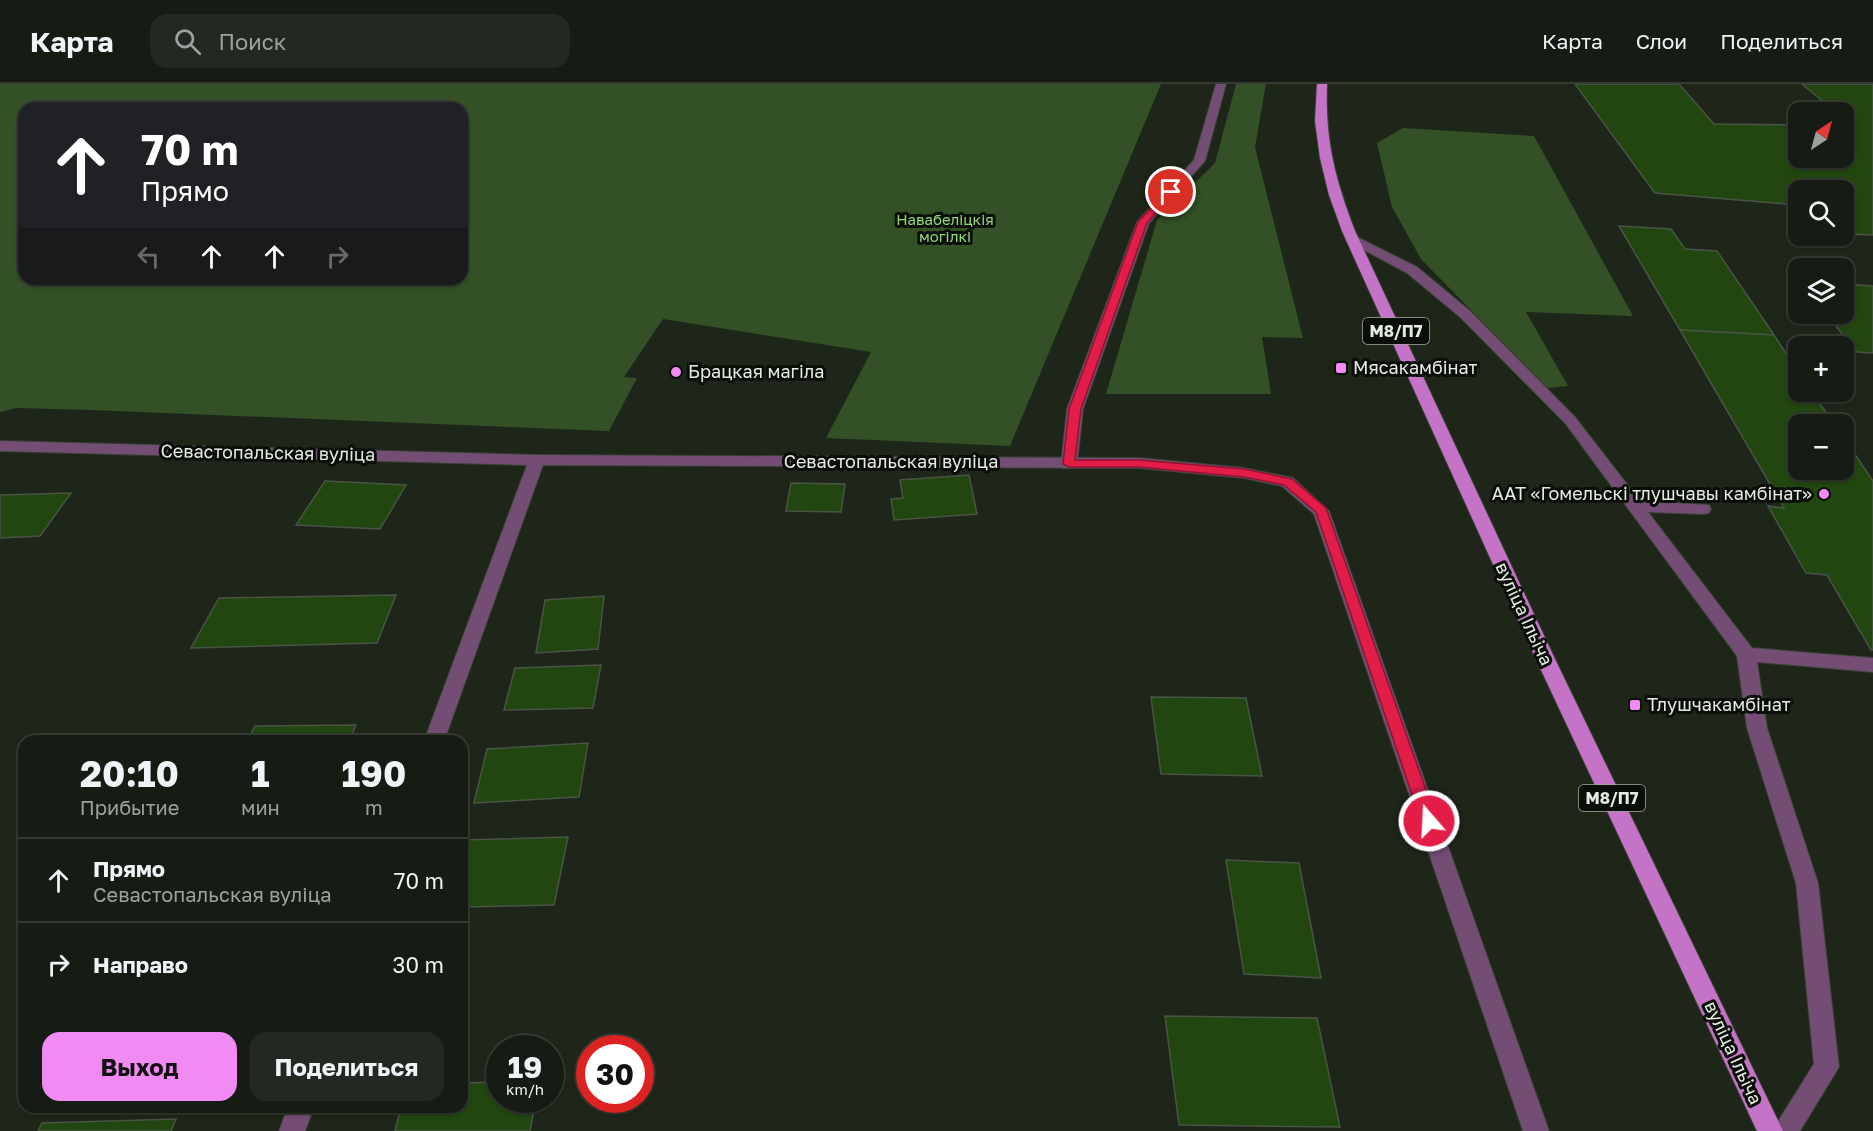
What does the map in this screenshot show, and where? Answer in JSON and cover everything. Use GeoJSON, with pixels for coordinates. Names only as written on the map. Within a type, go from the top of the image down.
{"type":"FeatureCollection","features":[{"type":"Feature","properties":{"kind":"main road","name":"вуліца Ільіча"},"geometry":{"type":"LineString","coordinates":[[1322,84],[1319,129],[1337,199],[1353,239],[1454,464],[1770,1131]]}},
{"type":"Feature","properties":{"kind":"street"},"geometry":{"type":"LineString","coordinates":[[1069,464],[1075,409],[1143,222],[1199,160],[1221,84]]}},
{"type":"Feature","properties":{"kind":"street"},"geometry":{"type":"LineString","coordinates":[[1353,239],[1412,270],[1464,314],[1570,420],[1746,654],[1756,728],[1807,883],[1827,1067],[1785,1131]]}},
{"type":"Feature","properties":{"kind":"street","name":"Севастопальская вуліца"},"geometry":{"type":"LineString","coordinates":[[0,446],[537,460],[1139,463],[1244,473],[1287,482],[1321,510],[1536,1131]]}},
{"type":"Feature","properties":{"kind":"street"},"geometry":{"type":"LineString","coordinates":[[436,735],[537,460]]}},
{"type":"Feature","properties":{"kind":"street"},"geometry":{"type":"LineString","coordinates":[[1634,506],[1703,509]]}},
{"type":"Feature","properties":{"kind":"street"},"geometry":{"type":"LineString","coordinates":[[1746,654],[1780,659],[1839,660],[1873,665]]}},
{"type":"Feature","properties":{"kind":"street"},"geometry":{"type":"LineString","coordinates":[[292,1131],[299,1113]]}},
{"type":"Feature","properties":{"kind":"green space","name":"Навабеліцкія могілкі"},"geometry":{"type":"Polygon","coordinates":[[[0,84],[1161,84],[1010,446],[826,438],[871,352],[663,319],[624,377],[637,378],[609,431],[16,408],[0,412],[0,84]]]}},
{"type":"Feature","properties":{"kind":"green space"},"geometry":{"type":"Polygon","coordinates":[[[1236,84],[1266,84],[1255,147],[1303,338],[1262,337],[1271,394],[1106,394],[1157,220],[1215,163],[1236,84]]]}},
{"type":"Feature","properties":{"kind":"green space"},"geometry":{"type":"Polygon","coordinates":[[[1403,128],[1534,136],[1633,316],[1526,312],[1568,386],[1547,388],[1421,259],[1392,207],[1377,143],[1403,128]]]}},
{"type":"Feature","properties":{"kind":"building"},"geometry":{"type":"Polygon","coordinates":[[[1575,84],[1679,84],[1714,124],[1788,125],[1788,168],[1854,168],[1854,102],[1824,102],[1802,84],[1873,84],[1873,235],[1854,234],[1854,180],[1788,180],[1788,204],[1655,193],[1575,84]]]}},
{"type":"Feature","properties":{"kind":"building"},"geometry":{"type":"Polygon","coordinates":[[[1619,226],[1671,229],[1685,249],[1717,251],[1774,335],[1680,330],[1619,226]]]}},
{"type":"Feature","properties":{"kind":"building"},"geometry":{"type":"Polygon","coordinates":[[[1854,285],[1873,286],[1873,353],[1857,352],[1854,348],[1854,336],[1844,336],[1834,324],[1854,324],[1854,285]]]}},
{"type":"Feature","properties":{"kind":"building","name":"ААТ «Гомельскі тлушчавы камбінат»"},"geometry":{"type":"Polygon","coordinates":[[[1680,330],[1774,335],[1788,357],[1788,402],[1819,402],[1827,414],[1788,414],[1788,480],[1854,480],[1854,453],[1873,481],[1873,650],[1827,575],[1806,573],[1768,506],[1784,508],[1680,330]]]}},
{"type":"Feature","properties":{"kind":"building"},"geometry":{"type":"Polygon","coordinates":[[[969,475],[977,514],[894,520],[891,499],[903,498],[900,480],[969,475]]]}},
{"type":"Feature","properties":{"kind":"building"},"geometry":{"type":"Polygon","coordinates":[[[325,481],[406,485],[380,529],[296,525],[325,481]]]}},
{"type":"Feature","properties":{"kind":"building"},"geometry":{"type":"Polygon","coordinates":[[[791,483],[845,484],[841,512],[786,511],[791,483]]]}},
{"type":"Feature","properties":{"kind":"building"},"geometry":{"type":"Polygon","coordinates":[[[71,493],[40,536],[0,538],[0,495],[71,493]]]}},
{"type":"Feature","properties":{"kind":"building"},"geometry":{"type":"Polygon","coordinates":[[[396,595],[377,643],[191,648],[219,598],[396,595]]]}},
{"type":"Feature","properties":{"kind":"building"},"geometry":{"type":"Polygon","coordinates":[[[604,596],[598,649],[536,653],[545,600],[604,596]]]}},
{"type":"Feature","properties":{"kind":"building"},"geometry":{"type":"Polygon","coordinates":[[[601,665],[593,708],[504,710],[515,668],[601,665]]]}},
{"type":"Feature","properties":{"kind":"building"},"geometry":{"type":"Polygon","coordinates":[[[1151,697],[1246,698],[1262,776],[1161,774],[1151,697]]]}},
{"type":"Feature","properties":{"kind":"building"},"geometry":{"type":"Polygon","coordinates":[[[356,725],[352,735],[250,735],[255,726],[356,725]]]}},
{"type":"Feature","properties":{"kind":"building"},"geometry":{"type":"Polygon","coordinates":[[[588,743],[579,797],[474,803],[487,749],[588,743]]]}},
{"type":"Feature","properties":{"kind":"building"},"geometry":{"type":"Polygon","coordinates":[[[568,837],[554,905],[468,907],[468,840],[568,837]]]}},
{"type":"Feature","properties":{"kind":"building"},"geometry":{"type":"Polygon","coordinates":[[[1226,860],[1299,863],[1321,978],[1244,974],[1226,860]]]}},
{"type":"Feature","properties":{"kind":"building"},"geometry":{"type":"Polygon","coordinates":[[[1165,1016],[1317,1018],[1340,1127],[1179,1125],[1165,1016]]]}},
{"type":"Feature","properties":{"kind":"building"},"geometry":{"type":"Polygon","coordinates":[[[486,1082],[486,1113],[533,1113],[530,1131],[395,1131],[400,1113],[468,1113],[468,1083],[486,1082]]]}},
{"type":"Feature","properties":{"kind":"building"},"geometry":{"type":"Polygon","coordinates":[[[176,1119],[171,1131],[38,1131],[42,1123],[176,1119]]]}},
{"type":"Feature","properties":{"kind":"place","name":"Мясакамбінат"},"geometry":{"type":"Point","coordinates":[1341,368]}},
{"type":"Feature","properties":{"kind":"place","name":"Брацкая магіла"},"geometry":{"type":"Point","coordinates":[676,372]}},
{"type":"Feature","properties":{"kind":"place","name":"ААТ «Гомельскі тлушчавы камбінат»"},"geometry":{"type":"Point","coordinates":[1824,494]}},
{"type":"Feature","properties":{"kind":"place","name":"Тлушчакамбінат"},"geometry":{"type":"Point","coordinates":[1635,705]}},
{"type":"Feature","properties":{"kind":"route"},"geometry":{"type":"LineString","coordinates":[[1171,192],[1143,222],[1075,409],[1069,464],[1139,463],[1244,473],[1287,482],[1321,510],[1429,821]]}}]}
